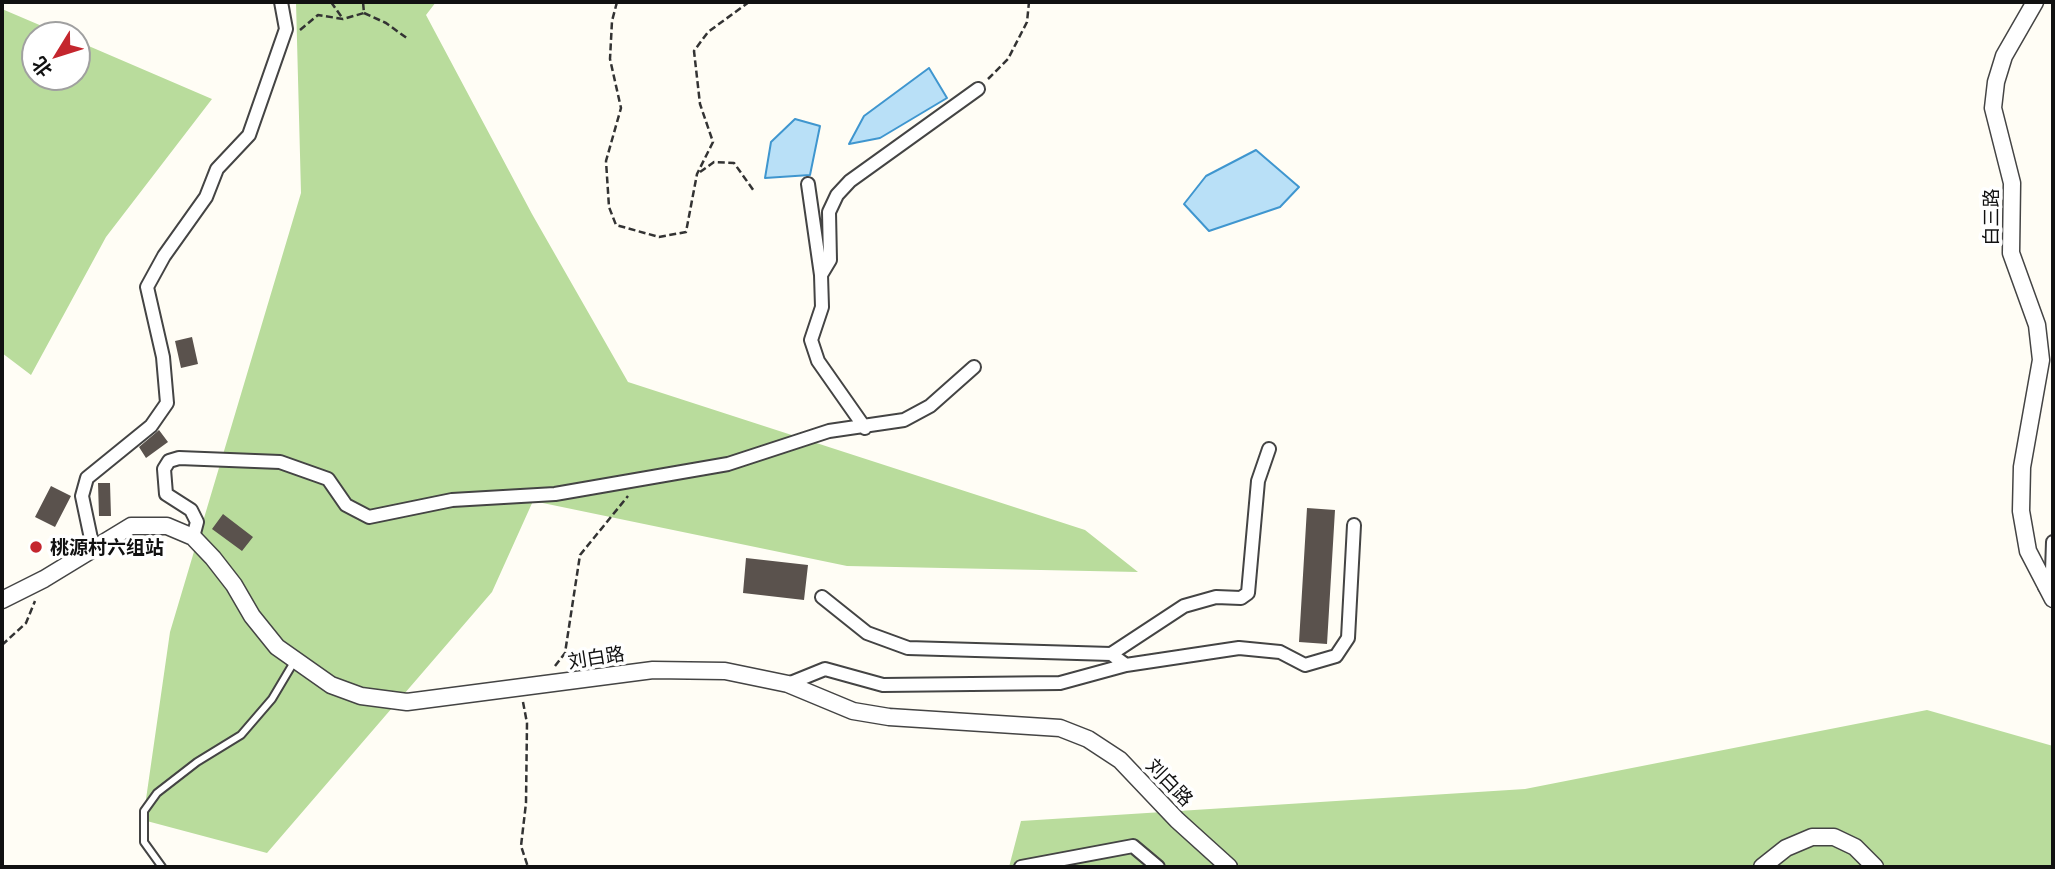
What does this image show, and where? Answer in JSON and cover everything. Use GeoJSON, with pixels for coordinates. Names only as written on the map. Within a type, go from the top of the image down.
{"type":"FeatureCollection","features":[{"type":"Feature","properties":{"kind":"street"},"geometry":{"type":"LineString","coordinates":[[93,548],[82,496],[88,478],[151,426],[167,403],[163,357],[147,287],[159,264],[206,197],[217,169],[249,135],[286,29],[281,2]]}},
{"type":"Feature","properties":{"kind":"street","name":"白三路"},"geometry":{"type":"LineString","coordinates":[[2035,2],[2004,56],[1996,82],[1993,108],[2012,183],[2011,253],[2037,325],[2041,360],[2022,467],[2021,511],[2028,551],[2049,593]]}},
{"type":"Feature","properties":{"kind":"street"},"geometry":{"type":"LineString","coordinates":[[821,275],[830,260],[829,212],[837,195],[850,181],[978,89]]}},
{"type":"Feature","properties":{"kind":"street"},"geometry":{"type":"LineString","coordinates":[[808,184],[821,275],[822,307],[811,340],[818,361],[864,428]]}},
{"type":"Feature","properties":{"kind":"street"},"geometry":{"type":"LineString","coordinates":[[2,600],[44,579],[131,526],[167,526],[193,537],[197,522],[191,510],[166,494],[164,469],[169,461],[179,458],[280,462],[328,479],[346,505],[369,517],[452,500],[555,494],[728,464],[830,431],[904,420],[930,406],[974,367]]}},
{"type":"Feature","properties":{"kind":"street"},"geometry":{"type":"LineString","coordinates":[[1111,654],[1184,606],[1216,597],[1241,598],[1248,593],[1258,481],[1269,449]]}},
{"type":"Feature","properties":{"kind":"street"},"geometry":{"type":"LineString","coordinates":[[788,684],[825,669],[883,685],[1060,683],[1126,665],[1239,648],[1280,652],[1305,665],[1336,656],[1348,638],[1354,525]]}},
{"type":"Feature","properties":{"kind":"street","name":"刘白路"},"geometry":{"type":"LineString","coordinates":[[193,537],[234,585],[252,616],[277,647],[331,685],[361,696],[408,702],[570,683],[599,676],[653,670],[725,671],[788,684],[853,711],[889,717],[1060,728],[1120,760],[1177,820],[1229,867]]}},
{"type":"Feature","properties":{"kind":"street"},"geometry":{"type":"LineString","coordinates":[[2049,593],[2053,542]]}},
{"type":"Feature","properties":{"kind":"street"},"geometry":{"type":"LineString","coordinates":[[822,597],[867,633],[908,648],[1111,654],[1126,665]]}},
{"type":"Feature","properties":{"kind":"street"},"geometry":{"type":"LineString","coordinates":[[1762,867],[1812,837],[1834,837],[1854,847],[1875,867]]}},
{"type":"Feature","properties":{"kind":"street"},"geometry":{"type":"LineString","coordinates":[[1021,867],[1133,846],[1158,867]]}},
{"type":"Feature","properties":{"kind":"lane"},"geometry":{"type":"LineString","coordinates":[[162,867],[144,842],[144,811],[157,793],[197,762],[241,735],[272,699],[295,660]]}},
{"type":"Feature","properties":{"kind":"path"},"geometry":{"type":"LineString","coordinates":[[331,2],[343,19]]}},
{"type":"Feature","properties":{"kind":"path"},"geometry":{"type":"LineString","coordinates":[[363,2],[364,13]]}},
{"type":"Feature","properties":{"kind":"path"},"geometry":{"type":"LineString","coordinates":[[617,2],[612,21],[611,59],[621,108],[606,161],[609,207],[616,225],[659,237],[686,232],[697,174],[713,142],[700,104],[694,51],[708,32],[749,2]]}},
{"type":"Feature","properties":{"kind":"path"},"geometry":{"type":"LineString","coordinates":[[978,89],[1008,59],[1027,22],[1029,2]]}},
{"type":"Feature","properties":{"kind":"path"},"geometry":{"type":"LineString","coordinates":[[286,29],[301,30],[318,15],[343,19],[364,13],[386,23],[408,39]]}},
{"type":"Feature","properties":{"kind":"path"},"geometry":{"type":"LineString","coordinates":[[697,174],[715,162],[734,163],[754,191]]}},
{"type":"Feature","properties":{"kind":"path"},"geometry":{"type":"LineString","coordinates":[[570,683],[549,673],[565,653],[580,555],[623,500],[650,478]]}},
{"type":"Feature","properties":{"kind":"path"},"geometry":{"type":"LineString","coordinates":[[2,645],[26,623],[44,579]]}},
{"type":"Feature","properties":{"kind":"path"},"geometry":{"type":"LineString","coordinates":[[520,688],[527,723],[526,803],[521,846],[528,867]]}},
{"type":"Feature","properties":{"kind":"green space"},"geometry":{"type":"Polygon","coordinates":[[[296,2],[436,2],[426,15],[532,214],[628,382],[1085,530],[1138,572],[847,566],[533,501],[492,592],[267,853],[143,820],[170,632],[301,193],[296,2]]]}},
{"type":"Feature","properties":{"kind":"green space"},"geometry":{"type":"Polygon","coordinates":[[[2,9],[30,21],[21,21],[21,91],[91,91],[91,47],[212,99],[106,237],[31,375],[2,353],[2,9]]]}},
{"type":"Feature","properties":{"kind":"green space"},"geometry":{"type":"Polygon","coordinates":[[[1927,710],[2053,746],[2053,867],[1009,867],[1021,821],[1525,789],[1927,710]]]}},
{"type":"Feature","properties":{"kind":"water"},"geometry":{"type":"Polygon","coordinates":[[[929,68],[947,98],[880,138],[849,144],[864,116],[929,68]]]}},
{"type":"Feature","properties":{"kind":"water"},"geometry":{"type":"Polygon","coordinates":[[[795,119],[820,126],[810,175],[765,178],[771,142],[795,119]]]}},
{"type":"Feature","properties":{"kind":"water"},"geometry":{"type":"Polygon","coordinates":[[[1256,150],[1299,187],[1280,207],[1209,231],[1184,204],[1206,176],[1256,150]]]}},
{"type":"Feature","properties":{"kind":"building"},"geometry":{"type":"Polygon","coordinates":[[[192,337],[198,364],[181,368],[175,341],[192,337]]]}},
{"type":"Feature","properties":{"kind":"building"},"geometry":{"type":"Polygon","coordinates":[[[159,430],[168,442],[146,458],[139,447],[159,430]]]}},
{"type":"Feature","properties":{"kind":"building"},"geometry":{"type":"Polygon","coordinates":[[[98,483],[110,483],[111,516],[99,516],[98,483]]]}},
{"type":"Feature","properties":{"kind":"building"},"geometry":{"type":"Polygon","coordinates":[[[51,486],[71,496],[55,527],[35,517],[51,486]]]}},
{"type":"Feature","properties":{"kind":"building"},"geometry":{"type":"Polygon","coordinates":[[[1307,508],[1335,510],[1327,644],[1299,642],[1307,508]]]}},
{"type":"Feature","properties":{"kind":"building"},"geometry":{"type":"Polygon","coordinates":[[[223,514],[253,537],[242,551],[212,529],[223,514]]]}},
{"type":"Feature","properties":{"kind":"building"},"geometry":{"type":"Polygon","coordinates":[[[746,558],[808,565],[804,600],[743,593],[746,558]]]}},
{"type":"Feature","properties":{"kind":"place","name":"桃源村六组站"},"geometry":{"type":"Point","coordinates":[36,547]}}]}
